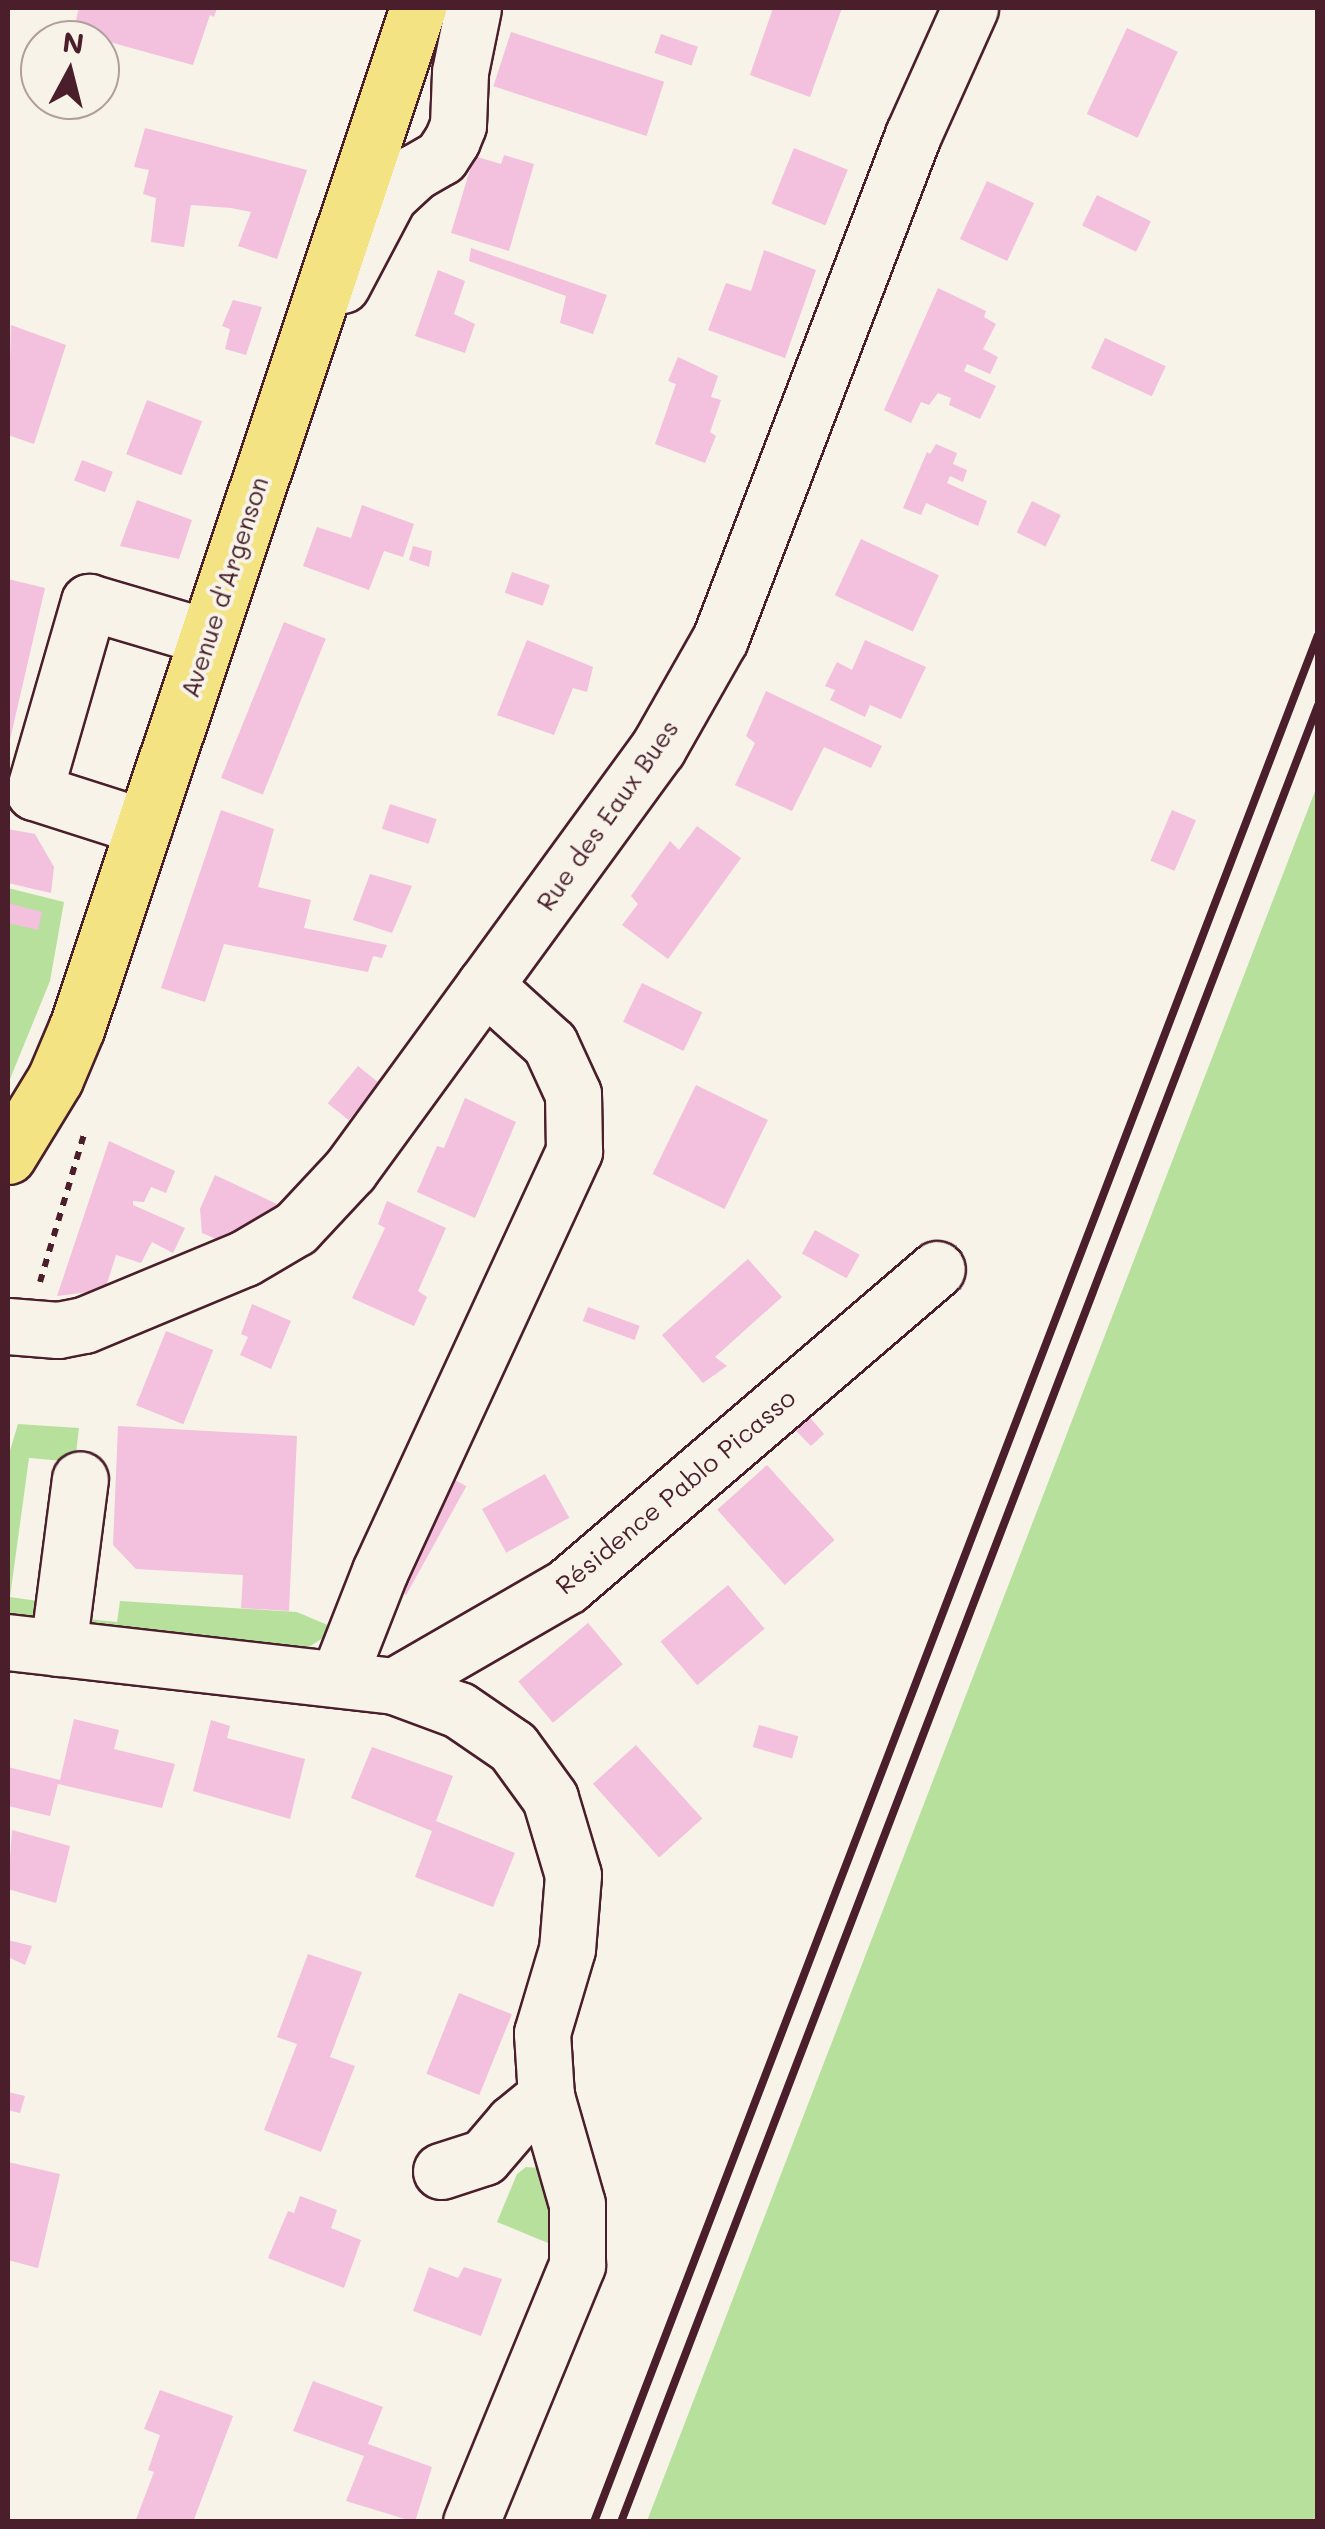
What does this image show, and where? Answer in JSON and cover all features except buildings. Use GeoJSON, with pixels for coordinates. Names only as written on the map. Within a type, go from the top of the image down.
{"type":"FeatureCollection","features":[{"type":"Feature","properties":{"kind":"main road","name":"Avenue d'Argenson"},"geometry":{"type":"LineString","coordinates":[[8,1156],[55,1078],[77,1028],[418,8]]}},
{"type":"Feature","properties":{"kind":"main road"},"geometry":{"type":"LineString","coordinates":[[381,118],[436,8]]}},
{"type":"Feature","properties":{"kind":"street"},"geometry":{"type":"LineString","coordinates":[[300,363],[389,196],[415,172],[440,157],[452,140],[458,124],[460,72],[473,8]]}},
{"type":"Feature","properties":{"kind":"street","name":"Rue des Eaux Bues"},"geometry":{"type":"LineString","coordinates":[[8,1326],[58,1330],[84,1325],[245,1258],[296,1228],[350,1170],[486,985],[658,748],[720,639],[913,135],[970,8]]}},
{"type":"Feature","properties":{"kind":"street"},"geometry":{"type":"LineString","coordinates":[[144,827],[21,787],[89,602],[208,637]]}},
{"type":"Feature","properties":{"kind":"street"},"geometry":{"type":"LineString","coordinates":[[338,1678],[380,1571],[574,1152],[573,1094],[550,1044],[486,985]]}},
{"type":"Feature","properties":{"kind":"street","name":"Résidence Pablo Picasso"},"geometry":{"type":"LineString","coordinates":[[394,1686],[567,1586],[937,1269]]}},
{"type":"Feature","properties":{"kind":"street"},"geometry":{"type":"LineString","coordinates":[[80,1478],[33,1645],[394,1686],[459,1710],[512,1747],[550,1798],[574,1875],[568,1949],[542,2033],[546,2096],[577,2204],[577,2265],[471,2522]]}},
{"type":"Feature","properties":{"kind":"street"},"geometry":{"type":"LineString","coordinates":[[441,2172],[484,2157],[512,2124],[546,2096]]}},
{"type":"Feature","properties":{"kind":"green space"},"geometry":{"type":"Polygon","coordinates":[[[1317,786],[1317,2521],[647,2521],[1317,786]]]}},
{"type":"Feature","properties":{"kind":"green space"},"geometry":{"type":"Polygon","coordinates":[[[8,888],[64,902],[50,981],[8,1084],[8,888]]]}},
{"type":"Feature","properties":{"kind":"green space"},"geometry":{"type":"Polygon","coordinates":[[[18,1424],[79,1428],[76,1453],[64,1461],[29,1458],[10,1597],[45,1602],[42,1624],[8,1626],[8,1457],[18,1424]]]}},
{"type":"Feature","properties":{"kind":"green space"},"geometry":{"type":"Polygon","coordinates":[[[120,1601],[297,1612],[337,1629],[298,1654],[87,1631],[88,1619],[117,1622],[120,1601]]]}},
{"type":"Feature","properties":{"kind":"green space"},"geometry":{"type":"Polygon","coordinates":[[[526,2167],[539,2168],[565,2250],[497,2222],[517,2174],[526,2167]]]}},
{"type":"Feature","properties":{"kind":"railway"},"geometry":{"type":"LineString","coordinates":[[594,2522],[1318,635]]}},
{"type":"Feature","properties":{"kind":"railway"},"geometry":{"type":"LineString","coordinates":[[621,2522],[1318,705]]}}]}
